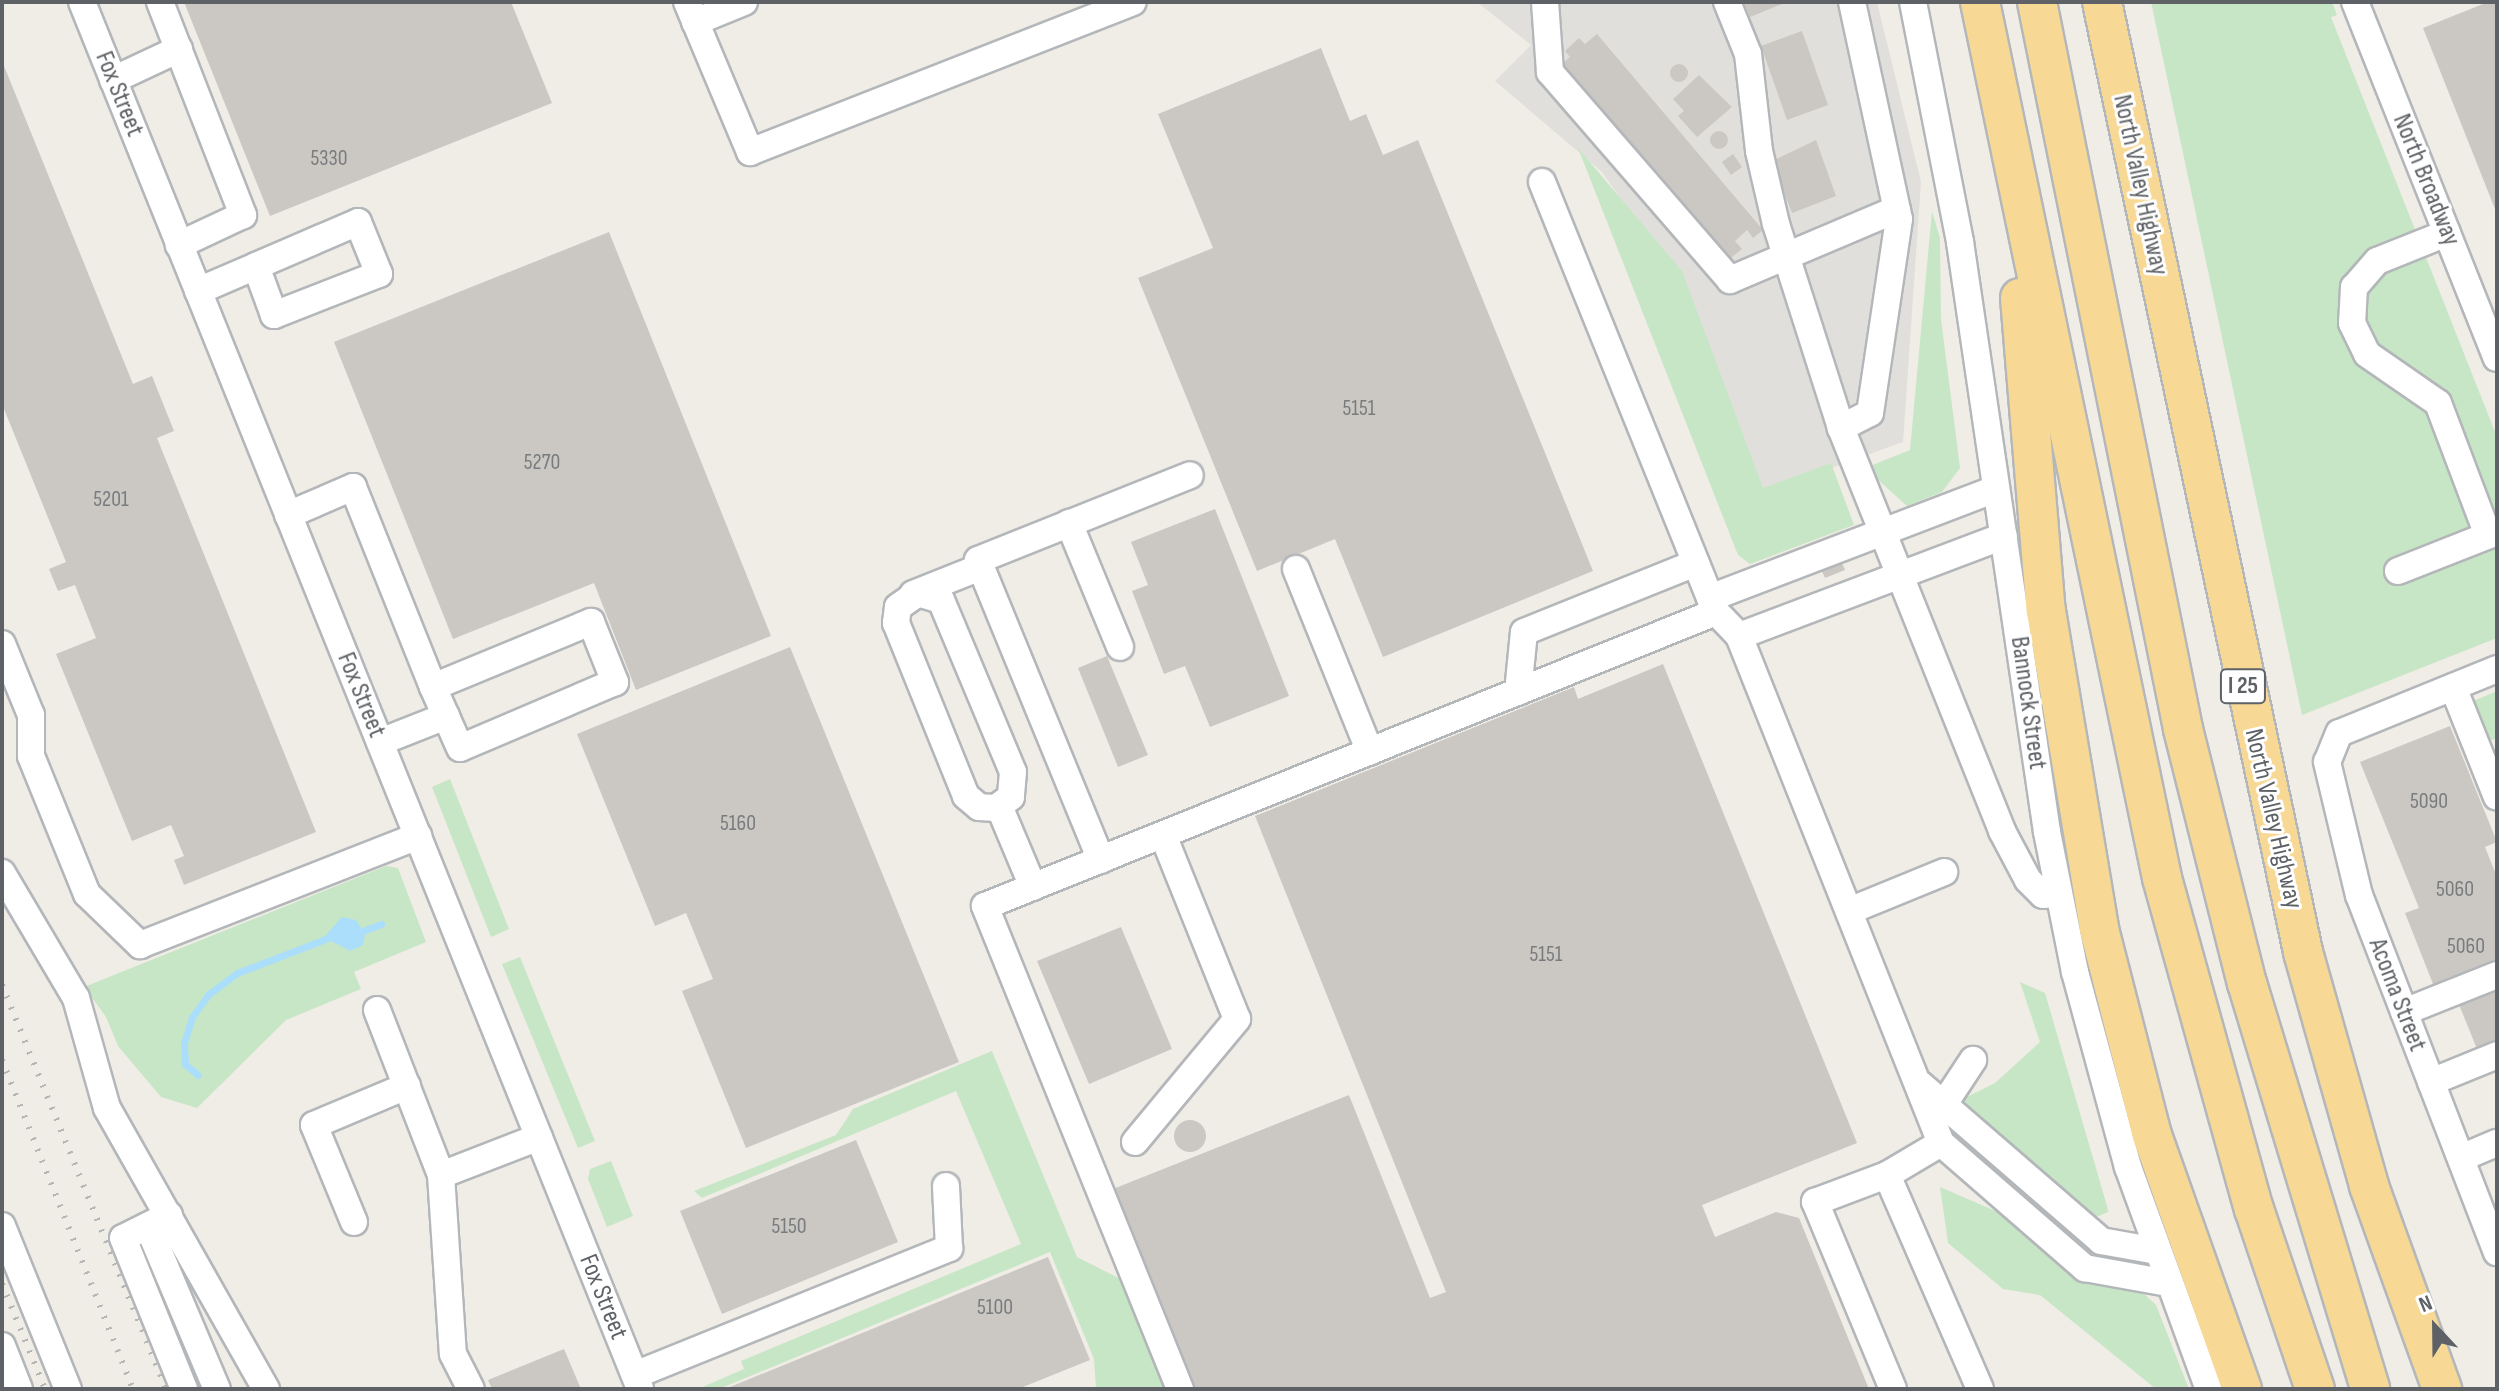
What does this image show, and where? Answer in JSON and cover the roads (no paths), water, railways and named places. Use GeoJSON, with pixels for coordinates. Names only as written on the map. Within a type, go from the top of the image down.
{"type":"FeatureCollection","features":[{"type":"Feature","properties":{"kind":"highway"},"geometry":{"type":"LineString","coordinates":[[1980,2],[2162,878],[2250,1195],[2315,1389]]}},
{"type":"Feature","properties":{"kind":"highway"},"geometry":{"type":"LineString","coordinates":[[2037,2],[2183,729],[2247,983],[2370,1389]]}},
{"type":"Feature","properties":{"kind":"highway","name":"North Valley Highway"},"geometry":{"type":"LineString","coordinates":[[2102,2],[2303,952],[2369,1186],[2436,1373]]}},
{"type":"Feature","properties":{"kind":"highway"},"geometry":{"type":"LineString","coordinates":[[1995,72],[2046,611],[2079,826],[2115,998],[2152,1135],[2242,1389]]}},
{"type":"Feature","properties":{"kind":"highway"},"geometry":{"type":"LineString","coordinates":[[2436,1373],[2461,1389]]}},
{"type":"Feature","properties":{"kind":"street","name":"Fox Street"},"geometry":{"type":"LineString","coordinates":[[82,2],[638,1382]]}},
{"type":"Feature","properties":{"kind":"street"},"geometry":{"type":"LineString","coordinates":[[160,2],[243,215],[179,245]]}},
{"type":"Feature","properties":{"kind":"street"},"geometry":{"type":"LineString","coordinates":[[744,2],[691,12],[750,152],[1133,2]]}},
{"type":"Feature","properties":{"kind":"street"},"geometry":{"type":"LineString","coordinates":[[1545,2],[1550,72],[1730,280],[1897,209]]}},
{"type":"Feature","properties":{"kind":"street"},"geometry":{"type":"LineString","coordinates":[[1727,2],[1748,54],[1759,151],[1786,256],[1875,536],[1897,577],[2002,831],[2028,880],[2043,895],[2059,894]]}},
{"type":"Feature","properties":{"kind":"street"},"geometry":{"type":"LineString","coordinates":[[1841,428],[1870,413],[1897,209],[1852,2]]}},
{"type":"Feature","properties":{"kind":"street","name":"Bannock Street"},"geometry":{"type":"LineString","coordinates":[[1913,2],[1953,201],[2059,894],[2095,1057],[2157,1251],[2209,1389]]}},
{"type":"Feature","properties":{"kind":"street","name":"North Broadway"},"geometry":{"type":"LineString","coordinates":[[2358,3],[2496,353]]}},
{"type":"Feature","properties":{"kind":"street"},"geometry":{"type":"LineString","coordinates":[[113,80],[179,49]]}},
{"type":"Feature","properties":{"kind":"street"},"geometry":{"type":"LineString","coordinates":[[1542,182],[1713,605],[1739,636],[1941,1143],[2085,1268],[2168,1283]]}},
{"type":"Feature","properties":{"kind":"street"},"geometry":{"type":"LineString","coordinates":[[198,291],[358,222],[379,274],[274,315],[256,266]]}},
{"type":"Feature","properties":{"kind":"street"},"geometry":{"type":"LineString","coordinates":[[2398,571],[2493,534],[2438,403],[2367,354],[2352,323],[2354,287],[2377,261],[2447,233]]}},
{"type":"Feature","properties":{"kind":"street"},"geometry":{"type":"LineString","coordinates":[[1101,860],[978,560],[1190,475]]}},
{"type":"Feature","properties":{"kind":"street"},"geometry":{"type":"LineString","coordinates":[[288,515],[353,487],[433,687],[460,748],[615,682],[591,622],[433,687]]}},
{"type":"Feature","properties":{"kind":"street"},"geometry":{"type":"LineString","coordinates":[[1180,1389],[985,906],[1518,692],[1713,605],[1760,579],[1996,489]]}},
{"type":"Feature","properties":{"kind":"street"},"geometry":{"type":"LineString","coordinates":[[1069,523],[1120,647]]}},
{"type":"Feature","properties":{"kind":"street"},"geometry":{"type":"LineString","coordinates":[[1739,636],[2004,536]]}},
{"type":"Feature","properties":{"kind":"street"},"geometry":{"type":"LineString","coordinates":[[1518,692],[1524,632],[1696,563]]}},
{"type":"Feature","properties":{"kind":"street"},"geometry":{"type":"LineString","coordinates":[[909,595],[926,593],[941,600],[1013,772],[1014,789],[999,806],[979,807],[966,796],[896,623],[898,607],[909,595],[981,567]]}},
{"type":"Feature","properties":{"kind":"street"},"geometry":{"type":"LineString","coordinates":[[1296,569],[1370,752]]}},
{"type":"Feature","properties":{"kind":"street"},"geometry":{"type":"LineString","coordinates":[[2,644],[31,715],[31,756],[87,894],[140,945],[418,836]]}},
{"type":"Feature","properties":{"kind":"street"},"geometry":{"type":"LineString","coordinates":[[2497,669],[2453,687],[2497,797]]}},
{"type":"Feature","properties":{"kind":"street","name":"Acoma Street"},"geometry":{"type":"LineString","coordinates":[[2453,687],[2339,733],[2327,762],[2359,895],[2497,1252]]}},
{"type":"Feature","properties":{"kind":"street"},"geometry":{"type":"LineString","coordinates":[[380,742],[446,716]]}},
{"type":"Feature","properties":{"kind":"street"},"geometry":{"type":"LineString","coordinates":[[999,806],[1033,887]]}},
{"type":"Feature","properties":{"kind":"street"},"geometry":{"type":"LineString","coordinates":[[1135,1142],[1237,1019],[1163,835]]}},
{"type":"Feature","properties":{"kind":"street"},"geometry":{"type":"LineString","coordinates":[[1849,911],[1944,872]]}},
{"type":"Feature","properties":{"kind":"street"},"geometry":{"type":"LineString","coordinates":[[2,873],[76,998],[107,1108],[217,1389]]}},
{"type":"Feature","properties":{"kind":"street"},"geometry":{"type":"LineString","coordinates":[[2404,1012],[2497,975]]}},
{"type":"Feature","properties":{"kind":"street"},"geometry":{"type":"LineString","coordinates":[[377,1010],[441,1175],[453,1354],[471,1389]]}},
{"type":"Feature","properties":{"kind":"street"},"geometry":{"type":"LineString","coordinates":[[2431,1082],[2497,1055]]}},
{"type":"Feature","properties":{"kind":"street"},"geometry":{"type":"LineString","coordinates":[[1944,1104],[1973,1060]]}},
{"type":"Feature","properties":{"kind":"street"},"geometry":{"type":"LineString","coordinates":[[1916,1080],[2101,1241],[2157,1251]]}},
{"type":"Feature","properties":{"kind":"street"},"geometry":{"type":"LineString","coordinates":[[354,1222],[314,1125],[407,1086]]}},
{"type":"Feature","properties":{"kind":"street"},"geometry":{"type":"LineString","coordinates":[[441,1175],[539,1137]]}},
{"type":"Feature","properties":{"kind":"street"},"geometry":{"type":"LineString","coordinates":[[1893,1389],[1815,1202],[1887,1175],[1941,1143]]}},
{"type":"Feature","properties":{"kind":"street"},"geometry":{"type":"LineString","coordinates":[[2461,1158],[2497,1143]]}},
{"type":"Feature","properties":{"kind":"street"},"geometry":{"type":"LineString","coordinates":[[1887,1175],[1980,1389]]}},
{"type":"Feature","properties":{"kind":"street"},"geometry":{"type":"LineString","coordinates":[[638,1382],[949,1248],[946,1186]]}},
{"type":"Feature","properties":{"kind":"street"},"geometry":{"type":"LineString","coordinates":[[151,1224],[236,1335],[266,1389]]}},
{"type":"Feature","properties":{"kind":"street"},"geometry":{"type":"LineString","coordinates":[[151,1224],[123,1238],[184,1389]]}},
{"type":"Feature","properties":{"kind":"street"},"geometry":{"type":"LineString","coordinates":[[151,1224],[199,1389]]}},
{"type":"Feature","properties":{"kind":"street"},"geometry":{"type":"LineString","coordinates":[[2,1226],[68,1389]]}},
{"type":"Feature","properties":{"kind":"street"},"geometry":{"type":"LineString","coordinates":[[202,1352],[236,1335]]}},
{"type":"Feature","properties":{"kind":"street"},"geometry":{"type":"LineString","coordinates":[[2,1346],[19,1389]]}},
{"type":"Feature","properties":{"kind":"water"},"geometry":{"type":"Polygon","coordinates":[[[342,917],[356,920],[365,934],[363,945],[350,951],[324,937],[342,917]]]}},
{"type":"Feature","properties":{"kind":"waterway"},"geometry":{"type":"LineString","coordinates":[[355,934],[381,924]]}},
{"type":"Feature","properties":{"kind":"waterway"},"geometry":{"type":"LineString","coordinates":[[198,1075],[185,1064],[184,1043],[192,1017],[209,994],[237,973],[331,937]]}},
{"type":"Feature","properties":{"kind":"railway"},"geometry":{"type":"LineString","coordinates":[[2,985],[166,1389]]}},
{"type":"Feature","properties":{"kind":"railway"},"geometry":{"type":"LineString","coordinates":[[2,1060],[133,1389]]}},
{"type":"Feature","properties":{"kind":"railway"},"geometry":{"type":"LineString","coordinates":[[2,1284],[45,1389]]}}]}
